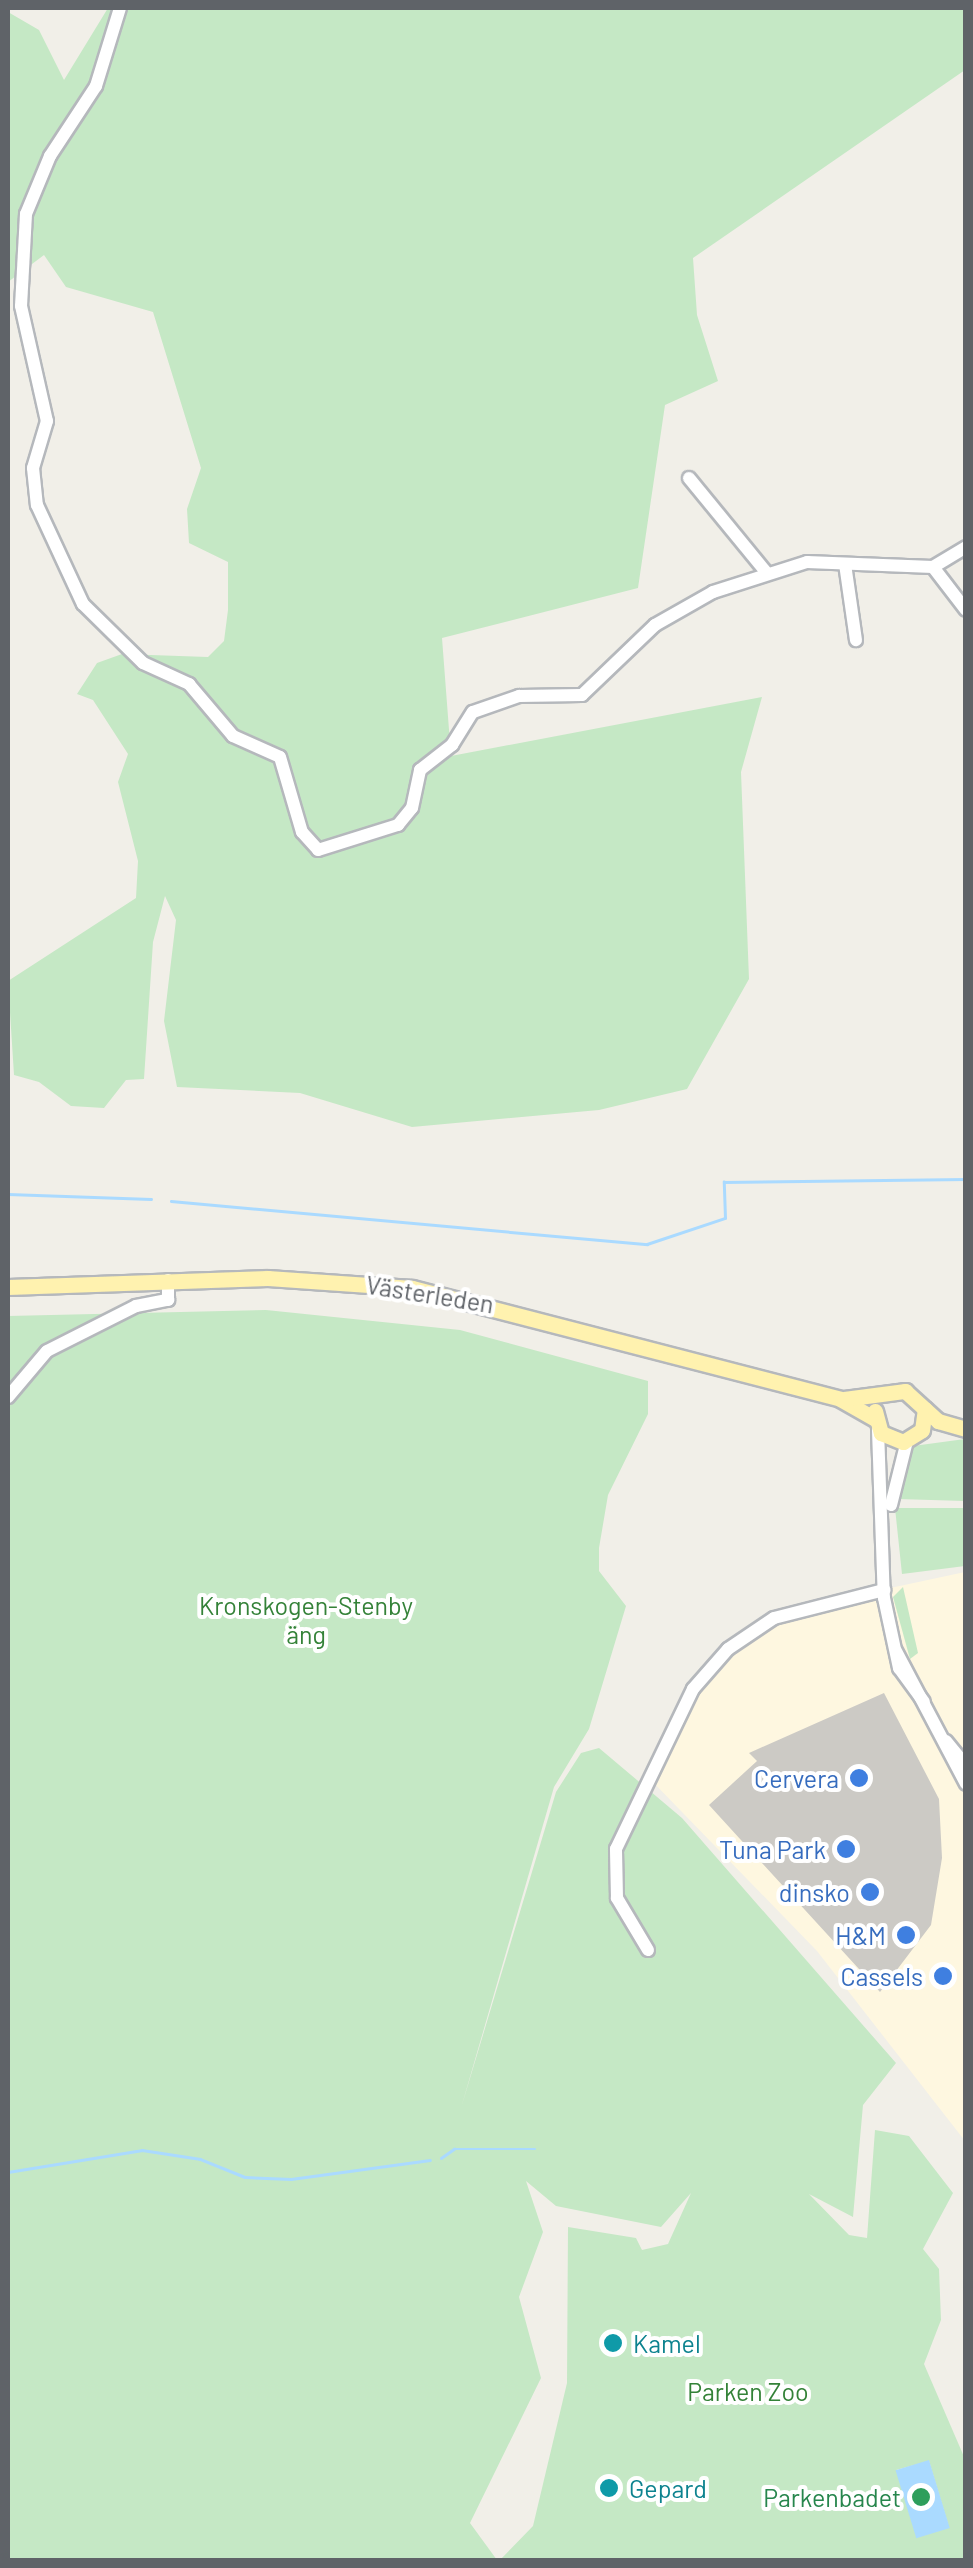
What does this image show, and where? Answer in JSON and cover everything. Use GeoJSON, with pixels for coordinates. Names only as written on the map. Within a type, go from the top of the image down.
{"type":"FeatureCollection","features":[{"type":"Feature","properties":{"kind":"main road","name":"Västerleden"},"geometry":{"type":"LineString","coordinates":[[8,1287],[310,1279],[449,1294],[840,1399],[876,1424],[911,1439]]}},
{"type":"Feature","properties":{"kind":"main road"},"geometry":{"type":"LineString","coordinates":[[876,1424],[885,1395],[909,1392],[925,1409],[966,1430]]}},
{"type":"Feature","properties":{"kind":"main road","name":"Västerleden"},"geometry":{"type":"LineString","coordinates":[[840,1399],[885,1395]]}},
{"type":"Feature","properties":{"kind":"main road"},"geometry":{"type":"LineString","coordinates":[[911,1439],[925,1409]]}},
{"type":"Feature","properties":{"kind":"main road"},"geometry":{"type":"LineString","coordinates":[[911,1439],[966,1430]]}},
{"type":"Feature","properties":{"kind":"street"},"geometry":{"type":"LineString","coordinates":[[120,8],[96,86],[50,156],[23,234],[22,306],[47,421],[34,494],[76,594],[135,656],[189,684],[232,736],[275,751],[302,832],[318,850],[398,826],[412,808],[420,770],[452,746],[474,710],[519,696],[582,694],[655,625],[766,572],[845,564],[933,567],[966,546]]}},
{"type":"Feature","properties":{"kind":"street"},"geometry":{"type":"LineString","coordinates":[[689,478],[766,572]]}},
{"type":"Feature","properties":{"kind":"street"},"geometry":{"type":"LineString","coordinates":[[845,564],[856,640]]}},
{"type":"Feature","properties":{"kind":"street"},"geometry":{"type":"LineString","coordinates":[[933,567],[966,610]]}},
{"type":"Feature","properties":{"kind":"street"},"geometry":{"type":"LineString","coordinates":[[8,1396],[47,1351],[136,1306],[168,1300],[168,1280]]}},
{"type":"Feature","properties":{"kind":"street"},"geometry":{"type":"LineString","coordinates":[[876,1424],[885,1527],[884,1590],[896,1651],[966,1784]]}},
{"type":"Feature","properties":{"kind":"street"},"geometry":{"type":"LineString","coordinates":[[885,1527],[911,1439]]}},
{"type":"Feature","properties":{"kind":"street"},"geometry":{"type":"LineString","coordinates":[[648,1950],[618,1898],[616,1848],[693,1689],[728,1649],[774,1618],[884,1590]]}},
{"type":"Feature","properties":{"kind":"street"},"geometry":{"type":"LineString","coordinates":[[945,1739],[966,1766]]}},
{"type":"Feature","properties":{"kind":"shaded area"},"geometry":{"type":"Polygon","coordinates":[[[965,1572],[965,2141],[817,1951],[648,1777],[699,1677],[783,1611],[965,1572]]]}},
{"type":"Feature","properties":{"kind":"green space"},"geometry":{"type":"Polygon","coordinates":[[[108,8],[965,8],[965,70],[693,258],[697,315],[718,381],[665,405],[638,588],[442,638],[451,756],[762,697],[741,772],[749,979],[687,1089],[599,1110],[412,1127],[300,1093],[177,1087],[164,1021],[176,920],[165,896],[153,942],[144,1079],[126,1080],[104,1108],[71,1106],[39,1082],[14,1075],[8,981],[136,898],[138,861],[118,782],[128,754],[93,700],[77,694],[97,663],[122,654],[208,657],[224,641],[228,610],[228,562],[189,543],[187,509],[201,468],[153,312],[66,287],[44,255],[8,282],[8,12],[39,30],[64,80],[108,8]]]}},
{"type":"Feature","properties":{"kind":"green space","name":"Kronskogen-Stenby äng"},"geometry":{"type":"Polygon","coordinates":[[[266,1310],[460,1330],[648,1381],[648,1414],[608,1495],[599,1548],[599,1571],[626,1606],[589,1729],[554,1787],[461,2108],[556,1792],[581,1753],[599,1748],[682,1818],[896,2063],[863,2105],[853,2217],[809,2194],[849,2235],[867,2238],[875,2130],[909,2136],[953,2193],[923,2249],[939,2269],[941,2320],[924,2364],[965,2459],[965,2560],[500,2560],[533,2526],[567,2383],[568,2227],[636,2238],[642,2250],[668,2244],[691,2193],[661,2227],[556,2206],[526,2181],[543,2232],[519,2297],[541,2378],[470,2523],[497,2560],[8,2560],[8,1316],[266,1310]],[[929,2461],[896,2470],[948,2524],[929,2461]]]}},
{"type":"Feature","properties":{"kind":"green space"},"geometry":{"type":"Polygon","coordinates":[[[965,1439],[965,1501],[897,1499],[901,1461],[913,1446],[965,1439]]]}},
{"type":"Feature","properties":{"kind":"green space"},"geometry":{"type":"Polygon","coordinates":[[[895,1508],[965,1508],[965,1566],[902,1574],[895,1508]]]}},
{"type":"Feature","properties":{"kind":"green space"},"geometry":{"type":"Polygon","coordinates":[[[903,1587],[918,1653],[910,1659],[893,1597],[903,1587]]]}},
{"type":"Feature","properties":{"kind":"water","name":"Parkenbadet"},"geometry":{"type":"Polygon","coordinates":[[[929,2460],[950,2528],[916,2538],[896,2470],[929,2460]]]}},
{"type":"Feature","properties":{"kind":"building","name":"Tuna Park"},"geometry":{"type":"Polygon","coordinates":[[[884,1693],[939,1799],[942,1858],[931,1925],[880,1992],[709,1805],[757,1761],[749,1753],[884,1693]]]}},
{"type":"Feature","properties":{"kind":"waterway"},"geometry":{"type":"LineString","coordinates":[[171,1201],[647,1244],[725,1218],[724,1182],[966,1179]]}},
{"type":"Feature","properties":{"kind":"waterway"},"geometry":{"type":"LineString","coordinates":[[8,1194],[151,1199]]}},
{"type":"Feature","properties":{"kind":"waterway"},"geometry":{"type":"LineString","coordinates":[[441,2158],[454,2149],[535,2149]]}},
{"type":"Feature","properties":{"kind":"waterway"},"geometry":{"type":"LineString","coordinates":[[8,2172],[142,2150],[200,2159],[245,2177],[291,2179],[430,2160]]}},
{"type":"Feature","properties":{"kind":"place","name":"Cervera"},"geometry":{"type":"Point","coordinates":[859,1778]}},
{"type":"Feature","properties":{"kind":"place","name":"Tuna Park"},"geometry":{"type":"Point","coordinates":[846,1849]}},
{"type":"Feature","properties":{"kind":"place","name":"dinsko"},"geometry":{"type":"Point","coordinates":[870,1892]}},
{"type":"Feature","properties":{"kind":"place","name":"H&M"},"geometry":{"type":"Point","coordinates":[906,1935]}},
{"type":"Feature","properties":{"kind":"place","name":"Cassels"},"geometry":{"type":"Point","coordinates":[943,1976]}},
{"type":"Feature","properties":{"kind":"place","name":"Kamel"},"geometry":{"type":"Point","coordinates":[613,2343]}},
{"type":"Feature","properties":{"kind":"place","name":"Gepard"},"geometry":{"type":"Point","coordinates":[609,2488]}},
{"type":"Feature","properties":{"kind":"place","name":"Parkenbadet"},"geometry":{"type":"Point","coordinates":[921,2497]}},
{"type":"Feature","properties":{"kind":"park label","name":"Parken Zoo"},"geometry":{"type":"Point","coordinates":[748,2391]}}]}
